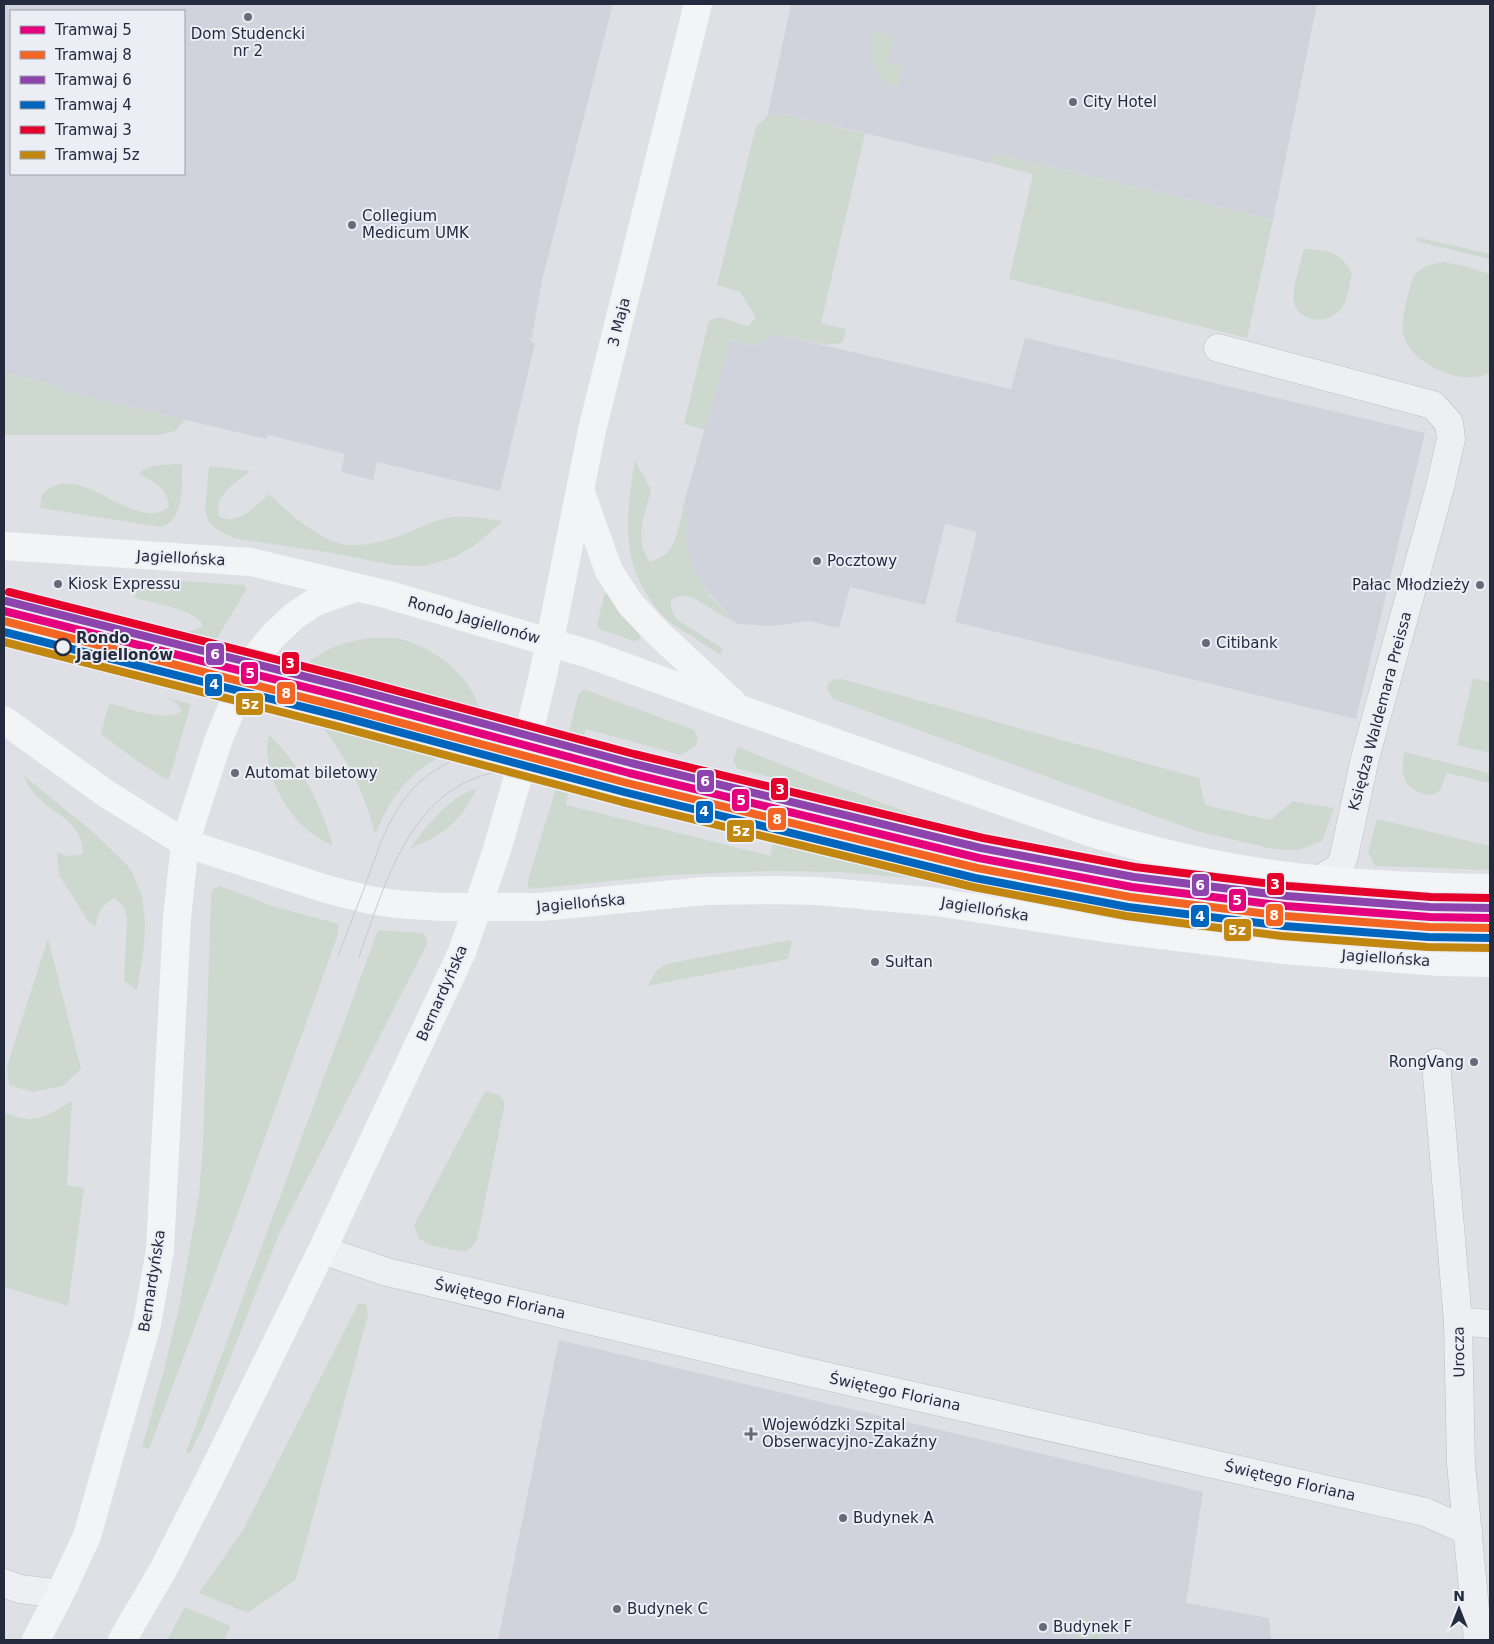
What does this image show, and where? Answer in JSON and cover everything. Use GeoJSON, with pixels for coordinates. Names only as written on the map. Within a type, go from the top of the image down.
{"type":"FeatureCollection","features":[{"type":"Feature","properties":{"kind":"main road","name":"3 Maja"},"geometry":{"type":"LineString","coordinates":[[549,642],[581,493],[592,430],[698,4]]}},
{"type":"Feature","properties":{"kind":"main road"},"geometry":{"type":"LineString","coordinates":[[581,493],[609,571],[631,605],[659,634],[740,709]]}},
{"type":"Feature","properties":{"kind":"main road","name":"Jagiellońska"},"geometry":{"type":"LineString","coordinates":[[4,546],[251,562],[356,588]]}},
{"type":"Feature","properties":{"kind":"main road"},"geometry":{"type":"LineString","coordinates":[[185,843],[222,733],[245,678],[260,652],[272,637],[294,616],[315,602],[356,588]]}},
{"type":"Feature","properties":{"kind":"main road","name":"Rondo Jagiellonów"},"geometry":{"type":"LineString","coordinates":[[356,588],[414,602],[549,642],[543,676],[516,787],[478,908]]}},
{"type":"Feature","properties":{"kind":"main road"},"geometry":{"type":"LineString","coordinates":[[549,642],[589,654],[1080,829],[1181,858],[1239,868],[1377,884],[1490,888]]}},
{"type":"Feature","properties":{"kind":"main road"},"geometry":{"type":"LineString","coordinates":[[4,720],[105,793],[185,843],[353,897],[396,904],[478,908]]}},
{"type":"Feature","properties":{"kind":"main road","name":"Bernardyńska"},"geometry":{"type":"LineString","coordinates":[[36,1640],[87,1536],[147,1324],[160,1250],[177,918],[185,843]]}},
{"type":"Feature","properties":{"kind":"main road","name":"Jagiellońska"},"geometry":{"type":"LineString","coordinates":[[478,908],[541,907],[705,891],[818,891],[937,902],[1104,928],[1284,950],[1440,962],[1490,963]]}},
{"type":"Feature","properties":{"kind":"main road","name":"Bernardyńska"},"geometry":{"type":"LineString","coordinates":[[122,1640],[163,1570],[322,1250],[458,960],[478,908]]}},
{"type":"Feature","properties":{"kind":"street","name":"Księdza Waldemara Preissa"},"geometry":{"type":"LineString","coordinates":[[1218,348],[1433,405],[1449,423],[1451,439],[1440,487],[1365,758],[1344,856],[1340,867],[1320,878]]}},
{"type":"Feature","properties":{"kind":"street","name":"Urocza"},"geometry":{"type":"LineString","coordinates":[[1436,1063],[1458,1321],[1461,1464],[1478,1640]]}},
{"type":"Feature","properties":{"kind":"street","name":"Świętego Floriana"},"geometry":{"type":"LineString","coordinates":[[322,1250],[387,1272],[812,1374],[1046,1425],[1425,1512],[1468,1530]]}},
{"type":"Feature","properties":{"kind":"street"},"geometry":{"type":"LineString","coordinates":[[1458,1321],[1490,1324]]}},
{"type":"Feature","properties":{"kind":"street"},"geometry":{"type":"LineString","coordinates":[[4,1584],[20,1589],[60,1594]]}},
{"type":"Feature","properties":{"kind":"shaded area","name":"Collegium Medicum UMK"},"geometry":{"type":"Polygon","coordinates":[[[4,4],[613,4],[543,276],[531,342],[535,343],[500,491],[377,462],[373,480],[341,472],[345,454],[268,435],[267,439],[61,391],[62,387],[4,373],[4,4]]]}},
{"type":"Feature","properties":{"kind":"shaded area"},"geometry":{"type":"Polygon","coordinates":[[[791,4],[1317,4],[1273,220],[993,153],[990,163],[780,113],[767,117],[791,4]]]}},
{"type":"Feature","properties":{"kind":"shaded area"},"geometry":{"type":"Polygon","coordinates":[[[874,32],[894,36],[888,63],[902,66],[898,88],[889,85],[878,74],[872,49],[874,32]]]}},
{"type":"Feature","properties":{"kind":"shaded area"},"geometry":{"type":"Polygon","coordinates":[[[780,113],[865,134],[821,323],[846,329],[844,339],[841,343],[827,345],[775,334],[755,346],[730,340],[705,430],[684,424],[708,324],[710,320],[719,317],[748,326],[756,318],[740,292],[717,285],[756,126],[767,117],[780,113]]]}},
{"type":"Feature","properties":{"kind":"shaded area"},"geometry":{"type":"Polygon","coordinates":[[[992,153],[1273,220],[1247,338],[1009,279],[1033,174],[990,163],[992,153]]]}},
{"type":"Feature","properties":{"kind":"shaded area"},"geometry":{"type":"Polygon","coordinates":[[[1416,237],[1490,254],[1490,259],[1418,242],[1416,237]]]}},
{"type":"Feature","properties":{"kind":"shaded area"},"geometry":{"type":"Polygon","coordinates":[[[1304,249],[1333,253],[1348,266],[1352,274],[1348,293],[1342,307],[1328,318],[1308,318],[1297,310],[1294,303],[1295,284],[1304,249]]]}},
{"type":"Feature","properties":{"kind":"shaded area"},"geometry":{"type":"Polygon","coordinates":[[[1443,262],[1461,265],[1487,273],[1490,276],[1490,372],[1479,376],[1453,375],[1426,363],[1415,355],[1407,344],[1403,333],[1403,323],[1410,286],[1415,275],[1422,268],[1443,262]]]}},
{"type":"Feature","properties":{"kind":"shaded area"},"geometry":{"type":"Polygon","coordinates":[[[775,334],[1011,389],[1025,338],[1425,433],[1356,719],[955,622],[977,532],[945,524],[925,605],[850,587],[839,628],[809,621],[773,626],[737,624],[697,578],[690,560],[685,531],[685,499],[730,340],[755,346],[775,334]]]}},
{"type":"Feature","properties":{"kind":"shaded area"},"geometry":{"type":"Polygon","coordinates":[[[4,373],[62,387],[62,391],[185,420],[175,431],[160,435],[4,435],[4,373]]]}},
{"type":"Feature","properties":{"kind":"shaded area"},"geometry":{"type":"Polygon","coordinates":[[[635,460],[651,490],[641,535],[645,553],[650,562],[668,552],[674,542],[685,499],[686,538],[693,567],[705,589],[737,624],[692,597],[680,596],[671,600],[671,608],[676,619],[723,649],[720,655],[668,621],[651,601],[640,582],[633,564],[628,524],[635,460]]]}},
{"type":"Feature","properties":{"kind":"shaded area"},"geometry":{"type":"Polygon","coordinates":[[[182,464],[182,491],[178,509],[169,523],[161,527],[40,508],[42,495],[55,486],[69,484],[83,486],[141,512],[159,512],[169,507],[166,495],[159,486],[139,474],[153,466],[182,464]]]}},
{"type":"Feature","properties":{"kind":"shaded area"},"geometry":{"type":"Polygon","coordinates":[[[209,466],[250,471],[232,485],[222,496],[218,509],[220,517],[227,519],[241,516],[253,509],[269,494],[306,526],[339,543],[364,545],[378,542],[448,518],[472,517],[503,521],[474,546],[455,557],[425,566],[393,565],[332,553],[233,538],[216,529],[209,522],[205,511],[209,466]]]}},
{"type":"Feature","properties":{"kind":"shaded area"},"geometry":{"type":"Polygon","coordinates":[[[140,578],[243,585],[246,587],[246,590],[216,640],[183,631],[195,630],[203,626],[199,620],[184,611],[135,598],[140,578]]]}},
{"type":"Feature","properties":{"kind":"shaded area"},"geometry":{"type":"Polygon","coordinates":[[[606,592],[640,635],[640,640],[634,641],[599,629],[597,624],[606,592]]]}},
{"type":"Feature","properties":{"kind":"shaded area"},"geometry":{"type":"Polygon","coordinates":[[[370,638],[401,639],[434,653],[454,668],[475,697],[483,727],[294,677],[320,654],[346,643],[370,638]]]}},
{"type":"Feature","properties":{"kind":"shaded area"},"geometry":{"type":"Polygon","coordinates":[[[1473,678],[1490,682],[1490,753],[1457,745],[1473,678]]]}},
{"type":"Feature","properties":{"kind":"shaded area"},"geometry":{"type":"Polygon","coordinates":[[[835,679],[842,679],[1199,778],[1205,805],[1270,820],[1293,801],[1334,808],[1322,841],[1299,850],[1273,849],[1196,831],[833,699],[827,689],[828,684],[835,679]]]}},
{"type":"Feature","properties":{"kind":"shaded area"},"geometry":{"type":"Polygon","coordinates":[[[583,690],[694,730],[698,737],[696,746],[681,755],[586,729],[580,750],[568,747],[566,744],[578,695],[583,690]]]}},
{"type":"Feature","properties":{"kind":"shaded area"},"geometry":{"type":"Polygon","coordinates":[[[167,698],[191,704],[170,776],[168,779],[165,779],[101,734],[109,703],[156,715],[166,716],[182,711],[176,703],[167,698]]]}},
{"type":"Feature","properties":{"kind":"shaded area"},"geometry":{"type":"Polygon","coordinates":[[[316,719],[449,752],[422,768],[403,786],[389,806],[375,834],[365,802],[352,773],[336,746],[316,719]]]}},
{"type":"Feature","properties":{"kind":"shaded area"},"geometry":{"type":"Polygon","coordinates":[[[269,735],[281,747],[309,786],[323,815],[333,846],[315,836],[301,824],[284,801],[271,775],[267,748],[269,735]]]}},
{"type":"Feature","properties":{"kind":"shaded area"},"geometry":{"type":"Polygon","coordinates":[[[738,747],[815,778],[1029,857],[1023,860],[796,806],[799,794],[787,789],[778,779],[738,769],[733,760],[738,747]]]}},
{"type":"Feature","properties":{"kind":"shaded area"},"geometry":{"type":"Polygon","coordinates":[[[1404,752],[1490,773],[1490,783],[1447,773],[1442,787],[1435,794],[1426,795],[1420,793],[1405,780],[1403,770],[1404,752]]]}},
{"type":"Feature","properties":{"kind":"shaded area"},"geometry":{"type":"Polygon","coordinates":[[[616,760],[796,806],[1071,870],[1170,887],[1270,898],[1490,913],[1490,938],[1351,932],[1268,926],[1168,914],[936,875],[607,794],[616,760]]]}},
{"type":"Feature","properties":{"kind":"shaded area"},"geometry":{"type":"Polygon","coordinates":[[[23,775],[93,832],[128,866],[133,874],[142,896],[145,921],[144,946],[137,990],[124,981],[127,919],[124,907],[114,898],[101,910],[96,927],[89,923],[59,875],[57,852],[68,856],[83,854],[82,842],[78,833],[72,825],[40,800],[23,775]]]}},
{"type":"Feature","properties":{"kind":"shaded area"},"geometry":{"type":"Polygon","coordinates":[[[557,785],[569,788],[566,805],[770,856],[775,836],[936,875],[936,880],[839,872],[773,871],[670,875],[531,889],[528,886],[528,880],[557,785]]]}},
{"type":"Feature","properties":{"kind":"shaded area"},"geometry":{"type":"Polygon","coordinates":[[[477,788],[465,809],[450,826],[410,849],[424,830],[447,805],[477,788]]]}},
{"type":"Feature","properties":{"kind":"shaded area"},"geometry":{"type":"Polygon","coordinates":[[[1377,819],[1490,846],[1490,870],[1375,866],[1368,852],[1377,819]]]}},
{"type":"Feature","properties":{"kind":"shaded area"},"geometry":{"type":"Polygon","coordinates":[[[220,886],[272,906],[339,924],[337,937],[236,1218],[149,1449],[142,1447],[164,1370],[180,1303],[199,1195],[203,1143],[211,895],[212,890],[220,886]]]}},
{"type":"Feature","properties":{"kind":"shaded area"},"geometry":{"type":"Polygon","coordinates":[[[378,930],[421,933],[425,935],[427,944],[279,1234],[203,1427],[190,1453],[186,1452],[378,930]]]}},
{"type":"Feature","properties":{"kind":"shaded area"},"geometry":{"type":"Polygon","coordinates":[[[48,938],[81,1069],[63,1086],[33,1092],[9,1085],[7,1066],[48,938]]]}},
{"type":"Feature","properties":{"kind":"shaded area"},"geometry":{"type":"Polygon","coordinates":[[[792,941],[788,959],[647,986],[656,971],[666,964],[792,941]]]}},
{"type":"Feature","properties":{"kind":"shaded area"},"geometry":{"type":"Polygon","coordinates":[[[485,1091],[499,1095],[505,1103],[477,1240],[472,1247],[464,1252],[433,1246],[419,1239],[414,1225],[485,1091]]]}},
{"type":"Feature","properties":{"kind":"shaded area"},"geometry":{"type":"Polygon","coordinates":[[[72,1101],[67,1185],[84,1188],[68,1306],[4,1287],[4,1112],[24,1118],[40,1118],[72,1101]]]}},
{"type":"Feature","properties":{"kind":"shaded area"},"geometry":{"type":"Polygon","coordinates":[[[358,1304],[366,1304],[368,1315],[296,1579],[248,1613],[199,1593],[243,1530],[358,1304]]]}},
{"type":"Feature","properties":{"kind":"shaded area","name":"Wojewódzki Szpital Obserwacyjno-Zakaźny"},"geometry":{"type":"Polygon","coordinates":[[[559,1340],[1203,1492],[1186,1603],[1269,1618],[1271,1640],[498,1640],[559,1340]]]}},
{"type":"Feature","properties":{"kind":"shaded area"},"geometry":{"type":"Polygon","coordinates":[[[185,1607],[231,1626],[224,1640],[167,1640],[185,1607]]]}},
{"type":"Feature","properties":{"kind":"shaded area"},"geometry":{"type":"Polygon","coordinates":[[[1086,1616],[1098,1626],[1104,1640],[1076,1640],[1077,1622],[1086,1616]]]}},
{"type":"Feature","properties":{"kind":"tram line","name":"3"},"geometry":{"type":"LineString","coordinates":[[9,592],[353,679],[634,754],[983,838],[1135,867],[1288,886],[1431,897],[1490,898]]}},
{"type":"Feature","properties":{"kind":"tram line","name":"6"},"geometry":{"type":"LineString","coordinates":[[6,601],[350,688],[631,763],[981,848],[1134,877],[1287,896],[1430,907],[1490,908]]}},
{"type":"Feature","properties":{"kind":"tram line","name":"5"},"geometry":{"type":"LineString","coordinates":[[4,611],[348,698],[629,773],[979,858],[1132,887],[1286,906],[1430,917],[1490,918]]}},
{"type":"Feature","properties":{"kind":"tram line","name":"8"},"geometry":{"type":"LineString","coordinates":[[4,621],[345,708],[627,783],[977,868],[1130,897],[1285,916],[1429,927],[1490,928]]}},
{"type":"Feature","properties":{"kind":"tram line","name":"4"},"geometry":{"type":"LineString","coordinates":[[4,632],[343,717],[624,792],[975,878],[1128,907],[1284,926],[1428,937],[1490,938]]}},
{"type":"Feature","properties":{"kind":"tram line","name":"5z"},"geometry":{"type":"LineString","coordinates":[[4,642],[340,727],[622,802],[973,887],[1126,916],[1282,936],[1428,947],[1490,948]]}},
{"type":"Feature","properties":{"kind":"tram line"},"geometry":{"type":"LineString","coordinates":[[338,956],[390,822],[408,794],[420,782],[450,762],[474,755],[499,752],[563,755]]}},
{"type":"Feature","properties":{"kind":"tram line"},"geometry":{"type":"LineString","coordinates":[[359,957],[394,864],[410,835],[429,810],[452,790],[481,776],[516,770],[562,773]]}},
{"type":"Feature","properties":{"kind":"place","name":"Dom Studencki nr 2"},"geometry":{"type":"Point","coordinates":[248,17]}},
{"type":"Feature","properties":{"kind":"place","name":"City Hotel"},"geometry":{"type":"Point","coordinates":[1073,102]}},
{"type":"Feature","properties":{"kind":"place","name":"Collegium Medicum UMK"},"geometry":{"type":"Point","coordinates":[352,225]}},
{"type":"Feature","properties":{"kind":"place","name":"Pocztowy"},"geometry":{"type":"Point","coordinates":[817,561]}},
{"type":"Feature","properties":{"kind":"place","name":"Kiosk Expressu"},"geometry":{"type":"Point","coordinates":[58,584]}},
{"type":"Feature","properties":{"kind":"place","name":"Pałac Młodzieży"},"geometry":{"type":"Point","coordinates":[1480,585]}},
{"type":"Feature","properties":{"kind":"place","name":"Citibank"},"geometry":{"type":"Point","coordinates":[1206,643]}},
{"type":"Feature","properties":{"kind":"place","name":"Rondo Jagiellonów"},"geometry":{"type":"Point","coordinates":[63,647]}},
{"type":"Feature","properties":{"kind":"place","name":"Automat biletowy"},"geometry":{"type":"Point","coordinates":[235,773]}},
{"type":"Feature","properties":{"kind":"place","name":"Sułtan"},"geometry":{"type":"Point","coordinates":[875,962]}},
{"type":"Feature","properties":{"kind":"place","name":"RongVang"},"geometry":{"type":"Point","coordinates":[1474,1062]}},
{"type":"Feature","properties":{"kind":"place","name":"Wojewódzki Szpital Obserwacyjno-Zakaźny"},"geometry":{"type":"Point","coordinates":[751,1434]}},
{"type":"Feature","properties":{"kind":"place","name":"Budynek A"},"geometry":{"type":"Point","coordinates":[843,1518]}},
{"type":"Feature","properties":{"kind":"place","name":"Budynek C"},"geometry":{"type":"Point","coordinates":[617,1609]}},
{"type":"Feature","properties":{"kind":"place","name":"Budynek F"},"geometry":{"type":"Point","coordinates":[1043,1627]}}]}
